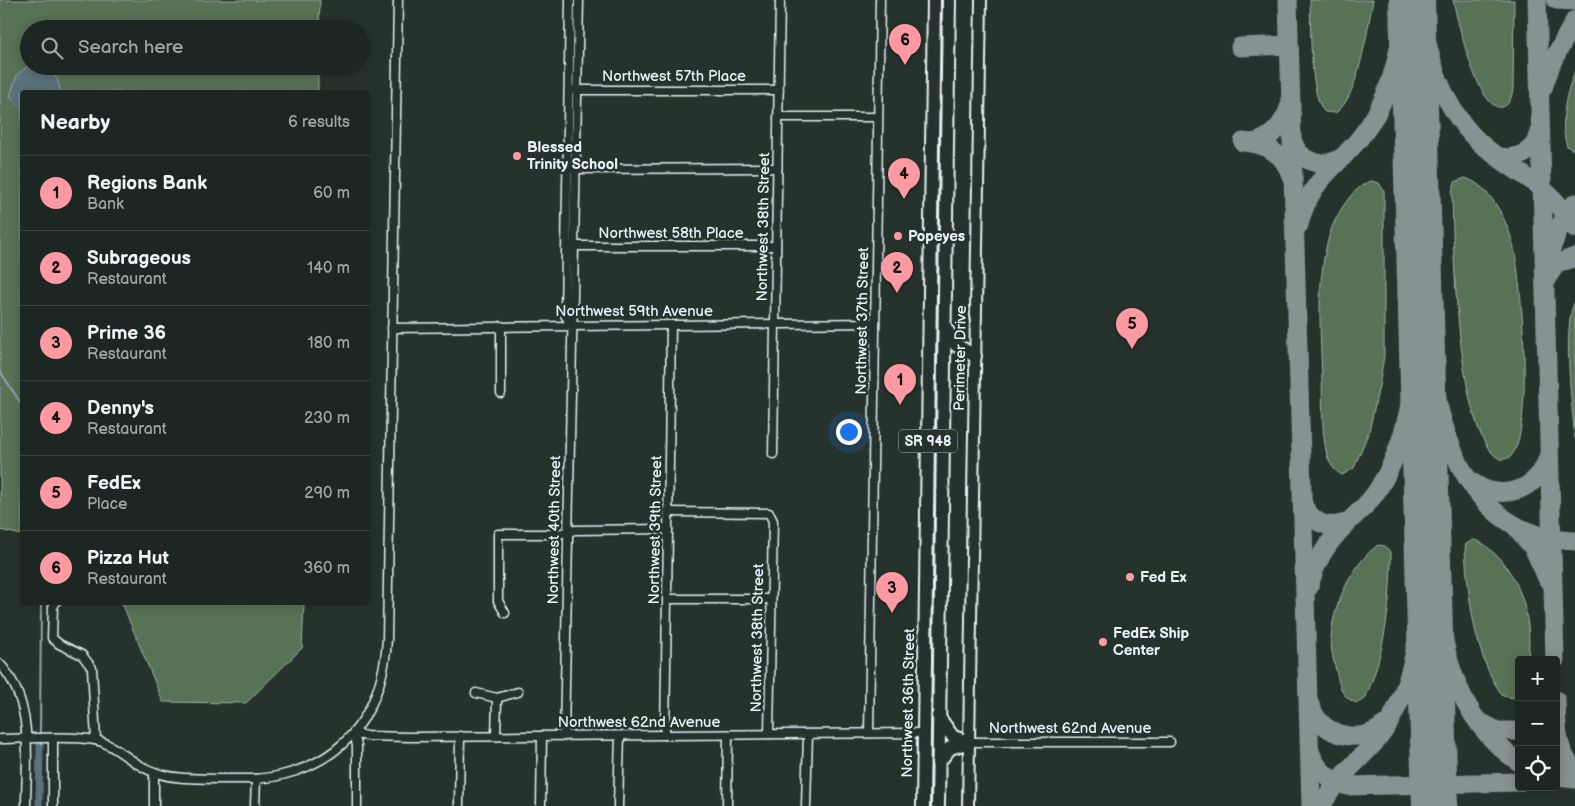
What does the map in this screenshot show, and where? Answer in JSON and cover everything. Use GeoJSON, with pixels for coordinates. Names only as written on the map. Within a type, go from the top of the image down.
{"type":"FeatureCollection","features":[{"type":"Feature","properties":{"kind":"main road","name":"Northwest 36th Street"},"geometry":{"type":"LineString","coordinates":[[922,806],[934,0]]}},
{"type":"Feature","properties":{"kind":"main road","name":"Northwest 36th Street"},"geometry":{"type":"LineString","coordinates":[[938,806],[949,0]]}},
{"type":"Feature","properties":{"kind":"main road"},"geometry":{"type":"LineString","coordinates":[[946,177],[940,169],[941,139],[933,117],[942,114],[948,105]]}},
{"type":"Feature","properties":{"kind":"main road"},"geometry":{"type":"LineString","coordinates":[[931,224],[941,234],[945,243]]}},
{"type":"Feature","properties":{"kind":"main road"},"geometry":{"type":"LineString","coordinates":[[944,374],[936,361],[929,356],[936,351],[944,333],[956,345],[975,356]]}},
{"type":"Feature","properties":{"kind":"main road"},"geometry":{"type":"LineString","coordinates":[[926,526],[941,527]]}},
{"type":"Feature","properties":{"kind":"main road"},"geometry":{"type":"LineString","coordinates":[[938,716],[953,737],[969,742]]}},
{"type":"Feature","properties":{"kind":"main road"},"geometry":{"type":"LineString","coordinates":[[938,763],[950,748],[969,742]]}},
{"type":"Feature","properties":{"kind":"street"},"geometry":{"type":"LineString","coordinates":[[0,739],[96,740],[154,772],[178,777],[256,779],[281,776],[306,767],[331,753],[354,733],[377,693],[386,658],[398,0]]}},
{"type":"Feature","properties":{"kind":"street","name":"Northwest 40th Street"},"geometry":{"type":"LineString","coordinates":[[570,0],[565,315],[571,325]]}},
{"type":"Feature","properties":{"kind":"street","name":"Northwest 40th Street"},"geometry":{"type":"LineString","coordinates":[[564,736],[579,0]]}},
{"type":"Feature","properties":{"kind":"street","name":"Northwest 38th Street"},"geometry":{"type":"LineString","coordinates":[[773,454],[780,0]]}},
{"type":"Feature","properties":{"kind":"street","name":"Northwest 37th Street"},"geometry":{"type":"LineString","coordinates":[[869,733],[880,0]]}},
{"type":"Feature","properties":{"kind":"street","name":"Perimeter Drive"},"geometry":{"type":"LineString","coordinates":[[968,806],[981,0]]}},
{"type":"Feature","properties":{"kind":"street","name":"Northwest 57th Place"},"geometry":{"type":"LineString","coordinates":[[569,90],[778,90]]}},
{"type":"Feature","properties":{"kind":"street"},"geometry":{"type":"LineString","coordinates":[[778,117],[878,117]]}},
{"type":"Feature","properties":{"kind":"street"},"geometry":{"type":"LineString","coordinates":[[567,169],[778,168]]}},
{"type":"Feature","properties":{"kind":"street","name":"Northwest 58th Place"},"geometry":{"type":"LineString","coordinates":[[566,246],[776,246]]}},
{"type":"Feature","properties":{"kind":"street","name":"Northwest 59th Avenue"},"geometry":{"type":"LineString","coordinates":[[392,328],[875,323]]}},
{"type":"Feature","properties":{"kind":"street","name":"Northwest 39th Street"},"geometry":{"type":"LineString","coordinates":[[665,735],[671,324]]}},
{"type":"Feature","properties":{"kind":"street"},"geometry":{"type":"LineString","coordinates":[[501,326],[501,393]]}},
{"type":"Feature","properties":{"kind":"street","name":"Northwest 38th Street"},"geometry":{"type":"LineString","coordinates":[[669,512],[769,513],[774,521],[770,600],[769,734]]}},
{"type":"Feature","properties":{"kind":"street"},"geometry":{"type":"LineString","coordinates":[[505,613],[498,601],[498,534],[567,532],[575,530],[668,529]]}},
{"type":"Feature","properties":{"kind":"street"},"geometry":{"type":"LineString","coordinates":[[668,599],[770,600]]}},
{"type":"Feature","properties":{"kind":"street"},"geometry":{"type":"LineString","coordinates":[[54,605],[52,638],[59,644],[82,655],[92,668],[96,740]]}},
{"type":"Feature","properties":{"kind":"street"},"geometry":{"type":"LineString","coordinates":[[0,664],[21,699],[27,739],[26,806]]}},
{"type":"Feature","properties":{"kind":"street"},"geometry":{"type":"LineString","coordinates":[[476,693],[496,698],[518,692]]}},
{"type":"Feature","properties":{"kind":"street"},"geometry":{"type":"LineString","coordinates":[[496,698],[496,736]]}},
{"type":"Feature","properties":{"kind":"street"},"geometry":{"type":"LineString","coordinates":[[354,733],[357,746],[357,806]]}},
{"type":"Feature","properties":{"kind":"street","name":"Northwest 62nd Avenue"},"geometry":{"type":"LineString","coordinates":[[354,733],[366,736],[620,736],[923,733]]}},
{"type":"Feature","properties":{"kind":"street"},"geometry":{"type":"LineString","coordinates":[[806,806],[808,734]]}},
{"type":"Feature","properties":{"kind":"street"},"geometry":{"type":"LineString","coordinates":[[727,806],[728,735]]}},
{"type":"Feature","properties":{"kind":"street"},"geometry":{"type":"LineString","coordinates":[[459,806],[460,736]]}},
{"type":"Feature","properties":{"kind":"street"},"geometry":{"type":"LineString","coordinates":[[541,806],[542,736]]}},
{"type":"Feature","properties":{"kind":"street"},"geometry":{"type":"LineString","coordinates":[[618,806],[620,736]]}},
{"type":"Feature","properties":{"kind":"street"},"geometry":{"type":"LineString","coordinates":[[52,806],[53,739]]}},
{"type":"Feature","properties":{"kind":"street","name":"Northwest 62nd Avenue"},"geometry":{"type":"LineString","coordinates":[[969,742],[1170,742]]}},
{"type":"Feature","properties":{"kind":"street"},"geometry":{"type":"LineString","coordinates":[[154,772],[154,806]]}},
{"type":"Feature","properties":{"kind":"street"},"geometry":{"type":"LineString","coordinates":[[255,806],[256,779]]}},
{"type":"Feature","properties":{"kind":"green space"},"geometry":{"type":"Polygon","coordinates":[[[0,0],[320,0],[319,20],[20,20],[20,75],[318,75],[318,90],[20,90],[20,535],[0,530],[0,0]]]}},
{"type":"Feature","properties":{"kind":"green space"},"geometry":{"type":"Polygon","coordinates":[[[1310,0],[1373,0],[1356,79],[1343,106],[1335,113],[1325,112],[1316,92],[1313,76],[1310,0]]]}},
{"type":"Feature","properties":{"kind":"green space"},"geometry":{"type":"Polygon","coordinates":[[[1453,0],[1514,0],[1513,89],[1510,100],[1505,106],[1493,105],[1477,80],[1464,43],[1453,0]]]}},
{"type":"Feature","properties":{"kind":"green space"},"geometry":{"type":"Polygon","coordinates":[[[1575,71],[1575,151],[1567,146],[1564,118],[1566,98],[1575,71]]]}},
{"type":"Feature","properties":{"kind":"green space"},"geometry":{"type":"Polygon","coordinates":[[[1465,178],[1474,182],[1490,196],[1502,215],[1513,244],[1520,288],[1524,353],[1522,417],[1518,441],[1511,456],[1504,459],[1500,459],[1485,443],[1474,415],[1460,336],[1456,292],[1452,192],[1455,182],[1465,178]]]}},
{"type":"Feature","properties":{"kind":"green space"},"geometry":{"type":"Polygon","coordinates":[[[1371,181],[1379,183],[1384,191],[1384,356],[1369,431],[1354,468],[1342,475],[1335,470],[1329,461],[1323,430],[1320,307],[1322,270],[1325,251],[1336,218],[1351,195],[1364,184],[1371,181]]]}},
{"type":"Feature","properties":{"kind":"green space"},"geometry":{"type":"Polygon","coordinates":[[[1575,301],[1575,438],[1568,347],[1571,313],[1575,301]]]}},
{"type":"Feature","properties":{"kind":"green space"},"geometry":{"type":"Polygon","coordinates":[[[1473,540],[1480,542],[1495,554],[1513,577],[1524,603],[1527,617],[1528,656],[1515,656],[1515,696],[1513,698],[1503,696],[1485,663],[1479,644],[1468,586],[1466,544],[1473,540]]]}},
{"type":"Feature","properties":{"kind":"green space"},"geometry":{"type":"Polygon","coordinates":[[[1378,545],[1385,546],[1391,553],[1390,591],[1386,628],[1372,681],[1365,699],[1357,703],[1342,692],[1339,684],[1332,648],[1332,627],[1339,600],[1345,587],[1360,563],[1378,545]]]}},
{"type":"Feature","properties":{"kind":"green space"},"geometry":{"type":"Polygon","coordinates":[[[123,605],[304,605],[302,648],[246,703],[163,702],[123,605]]]}},
{"type":"Feature","properties":{"kind":"water"},"geometry":{"type":"Polygon","coordinates":[[[20,72],[20,75],[54,75],[60,90],[20,90],[20,107],[10,96],[17,75],[20,72]]]}},
{"type":"Feature","properties":{"kind":"waterway"},"geometry":{"type":"LineString","coordinates":[[0,371],[20,402]]}},
{"type":"Feature","properties":{"kind":"waterway"},"geometry":{"type":"LineString","coordinates":[[40,732],[41,605]]}},
{"type":"Feature","properties":{"kind":"waterway"},"geometry":{"type":"LineString","coordinates":[[39,806],[40,746]]}},
{"type":"Feature","properties":{"kind":"taxiway"},"geometry":{"type":"LineString","coordinates":[[1288,0],[1311,806]]}},
{"type":"Feature","properties":{"kind":"taxiway"},"geometry":{"type":"LineString","coordinates":[[1299,225],[1303,210],[1316,187],[1359,139],[1379,108],[1387,91],[1398,55],[1405,0]]}},
{"type":"Feature","properties":{"kind":"taxiway"},"geometry":{"type":"LineString","coordinates":[[1420,0],[1427,42],[1440,84],[1449,103],[1461,121],[1475,138],[1491,152],[1547,193],[1575,228]]}},
{"type":"Feature","properties":{"kind":"taxiway"},"geometry":{"type":"LineString","coordinates":[[1537,0],[1555,656]]}},
{"type":"Feature","properties":{"kind":"taxiway"},"geometry":{"type":"LineString","coordinates":[[1556,0],[1575,1]]}},
{"type":"Feature","properties":{"kind":"taxiway"},"geometry":{"type":"LineString","coordinates":[[1543,88],[1552,62],[1575,20]]}},
{"type":"Feature","properties":{"kind":"taxiway"},"geometry":{"type":"LineString","coordinates":[[1240,47],[1289,45]]}},
{"type":"Feature","properties":{"kind":"taxiway"},"geometry":{"type":"LineString","coordinates":[[1252,143],[1266,138],[1276,130],[1290,105]]}},
{"type":"Feature","properties":{"kind":"taxiway"},"geometry":{"type":"LineString","coordinates":[[1496,156],[1511,158],[1524,154],[1534,145],[1540,131]]}},
{"type":"Feature","properties":{"kind":"taxiway"},"geometry":{"type":"LineString","coordinates":[[1292,139],[1299,153],[1311,161],[1324,163],[1339,159]]}},
{"type":"Feature","properties":{"kind":"taxiway"},"geometry":{"type":"LineString","coordinates":[[1243,142],[1266,147],[1273,151],[1284,162],[1291,176]]}},
{"type":"Feature","properties":{"kind":"taxiway"},"geometry":{"type":"LineString","coordinates":[[1548,256],[1561,224],[1575,203]]}},
{"type":"Feature","properties":{"kind":"taxiway"},"geometry":{"type":"LineString","coordinates":[[1309,587],[1316,565],[1327,546],[1376,493],[1395,457],[1405,426],[1412,394],[1415,361],[1418,230]]}},
{"type":"Feature","properties":{"kind":"taxiway"},"geometry":{"type":"LineString","coordinates":[[1545,281],[1556,264],[1575,257]]}},
{"type":"Feature","properties":{"kind":"taxiway"},"geometry":{"type":"LineString","coordinates":[[1426,326],[1436,397],[1446,433],[1460,466],[1480,495],[1505,519],[1536,535],[1575,541]]}},
{"type":"Feature","properties":{"kind":"taxiway"},"geometry":{"type":"LineString","coordinates":[[1472,482],[1494,492],[1517,490],[1536,478],[1543,469],[1548,457]]}},
{"type":"Feature","properties":{"kind":"taxiway"},"geometry":{"type":"LineString","coordinates":[[1322,806],[1346,772],[1383,733],[1404,691],[1419,629],[1422,597],[1425,468]]}},
{"type":"Feature","properties":{"kind":"taxiway"},"geometry":{"type":"LineString","coordinates":[[1302,502],[1310,515],[1320,523],[1341,525],[1348,522]]}},
{"type":"Feature","properties":{"kind":"taxiway"},"geometry":{"type":"LineString","coordinates":[[1516,527],[1534,549],[1548,580]]}},
{"type":"Feature","properties":{"kind":"taxiway"},"geometry":{"type":"LineString","coordinates":[[1433,563],[1445,647],[1453,674],[1464,699],[1478,722],[1496,744],[1515,759]]}},
{"type":"Feature","properties":{"kind":"taxiway"},"geometry":{"type":"LineString","coordinates":[[1556,701],[1560,746],[1568,762],[1575,770]]}},
{"type":"Feature","properties":{"kind":"taxiway"},"geometry":{"type":"LineString","coordinates":[[1309,702],[1321,723],[1330,730],[1340,734],[1362,735],[1373,732],[1384,725]]}},
{"type":"Feature","properties":{"kind":"taxiway"},"geometry":{"type":"LineString","coordinates":[[1480,722],[1497,731],[1515,731]]}},
{"type":"Feature","properties":{"kind":"taxiway"},"geometry":{"type":"LineString","coordinates":[[1310,751],[1324,773],[1335,781],[1348,786],[1515,782]]}},
{"type":"Feature","properties":{"kind":"taxiway"},"geometry":{"type":"LineString","coordinates":[[1560,777],[1575,779]]}},
{"type":"Feature","properties":{"kind":"runway"},"geometry":{"type":"LineString","coordinates":[[1412,0],[1435,806]]}},
{"type":"Feature","properties":{"kind":"place","name":"Pizza Hut"},"geometry":{"type":"Point","coordinates":[905,65]}},
{"type":"Feature","properties":{"kind":"place","name":"Blessed Trinity School"},"geometry":{"type":"Point","coordinates":[517,156]}},
{"type":"Feature","properties":{"kind":"place","name":"Denny's"},"geometry":{"type":"Point","coordinates":[904,199]}},
{"type":"Feature","properties":{"kind":"place","name":"Popeyes"},"geometry":{"type":"Point","coordinates":[898,236]}},
{"type":"Feature","properties":{"kind":"place","name":"Subrageous"},"geometry":{"type":"Point","coordinates":[897,293]}},
{"type":"Feature","properties":{"kind":"place","name":"FedEx"},"geometry":{"type":"Point","coordinates":[1132,349]}},
{"type":"Feature","properties":{"kind":"place","name":"Regions Bank"},"geometry":{"type":"Point","coordinates":[900,405]}},
{"type":"Feature","properties":{"kind":"place","name":"Fed Ex"},"geometry":{"type":"Point","coordinates":[1130,577]}},
{"type":"Feature","properties":{"kind":"place","name":"Prime 36"},"geometry":{"type":"Point","coordinates":[892,613]}},
{"type":"Feature","properties":{"kind":"place","name":"FedEx Ship Center"},"geometry":{"type":"Point","coordinates":[1103,642]}}]}
